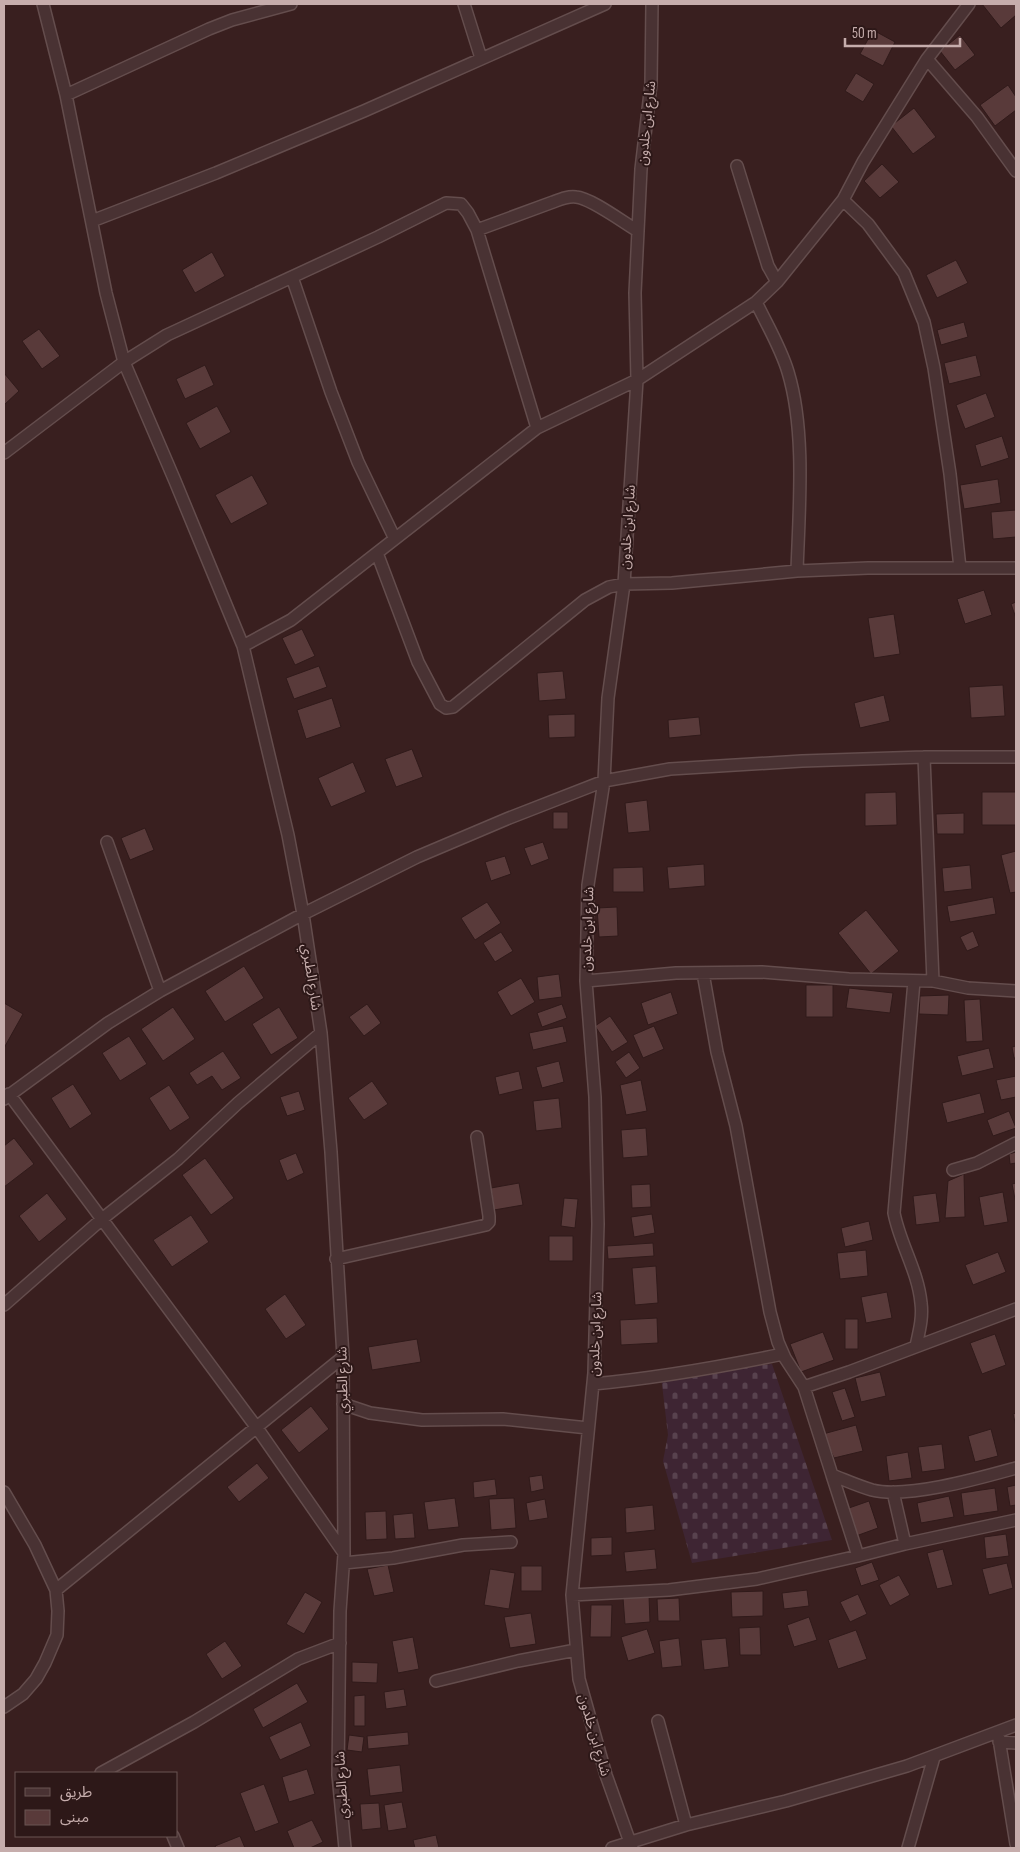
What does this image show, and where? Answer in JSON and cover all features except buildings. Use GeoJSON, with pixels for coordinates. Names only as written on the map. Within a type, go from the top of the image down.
{"type":"FeatureCollection","features":[{"type":"Feature","properties":{"kind":"street","name":"شارع الطبري"},"geometry":{"type":"LineString","coordinates":[[43,4],[66,95],[106,293],[124,362],[243,646],[288,835],[303,914],[321,1032],[331,1152],[343,1358],[344,1558],[340,1643],[338,1775],[345,1848]]}},
{"type":"Feature","properties":{"kind":"street"},"geometry":{"type":"LineString","coordinates":[[66,95],[209,29],[232,20],[291,4]]}},
{"type":"Feature","properties":{"kind":"street"},"geometry":{"type":"LineString","coordinates":[[464,4],[481,58]]}},
{"type":"Feature","properties":{"kind":"street"},"geometry":{"type":"LineString","coordinates":[[92,221],[216,173],[356,114],[605,4]]}},
{"type":"Feature","properties":{"kind":"street","name":"شارع ابن خلدون"},"geometry":{"type":"LineString","coordinates":[[631,1846],[606,1775],[579,1679],[572,1595],[593,1384],[598,1224],[595,1097],[586,981],[588,885],[604,781],[608,698],[624,584],[637,380],[635,293],[641,170],[651,84],[652,4]]}},
{"type":"Feature","properties":{"kind":"street"},"geometry":{"type":"LineString","coordinates":[[243,646],[291,620],[377,553],[394,537],[537,428],[637,380],[756,302],[777,282],[843,200],[863,162],[927,59],[969,4]]}},
{"type":"Feature","properties":{"kind":"street"},"geometry":{"type":"LineString","coordinates":[[927,59],[977,117],[1016,171]]}},
{"type":"Feature","properties":{"kind":"street"},"geometry":{"type":"LineString","coordinates":[[737,166],[768,266],[777,282]]}},
{"type":"Feature","properties":{"kind":"street"},"geometry":{"type":"LineString","coordinates":[[477,230],[565,198],[574,197],[592,203],[638,232]]}},
{"type":"Feature","properties":{"kind":"street"},"geometry":{"type":"LineString","coordinates":[[843,200],[868,224],[904,273],[924,322],[934,368],[950,474],[960,568]]}},
{"type":"Feature","properties":{"kind":"street"},"geometry":{"type":"LineString","coordinates":[[4,453],[124,362],[167,335],[378,237],[446,203],[461,204],[477,230],[537,428]]}},
{"type":"Feature","properties":{"kind":"street"},"geometry":{"type":"LineString","coordinates":[[292,277],[331,392],[358,462],[394,537]]}},
{"type":"Feature","properties":{"kind":"street"},"geometry":{"type":"LineString","coordinates":[[756,302],[788,372],[795,406],[800,481],[797,571]]}},
{"type":"Feature","properties":{"kind":"street"},"geometry":{"type":"LineString","coordinates":[[377,553],[418,662],[440,704],[446,708],[453,707],[585,600],[609,587],[624,584],[672,584],[797,571],[868,568],[1016,568]]}},
{"type":"Feature","properties":{"kind":"street"},"geometry":{"type":"LineString","coordinates":[[924,757],[933,981]]}},
{"type":"Feature","properties":{"kind":"street"},"geometry":{"type":"LineString","coordinates":[[511,1542],[463,1545],[393,1558],[344,1558],[258,1428],[102,1219],[6,1097],[108,1023],[160,991],[303,914],[418,857],[509,818],[604,781],[670,769],[802,761],[924,757],[1016,757]]}},
{"type":"Feature","properties":{"kind":"street"},"geometry":{"type":"LineString","coordinates":[[107,842],[160,991]]}},
{"type":"Feature","properties":{"kind":"street"},"geometry":{"type":"LineString","coordinates":[[586,981],[676,973],[762,972],[849,979],[933,981],[968,988],[1016,991]]}},
{"type":"Feature","properties":{"kind":"street"},"geometry":{"type":"LineString","coordinates":[[703,973],[717,1052],[736,1126],[770,1312],[783,1354],[804,1387],[858,1556]]}},
{"type":"Feature","properties":{"kind":"street"},"geometry":{"type":"LineString","coordinates":[[914,981],[894,1213],[897,1230],[919,1289],[921,1321],[916,1346]]}},
{"type":"Feature","properties":{"kind":"street"},"geometry":{"type":"LineString","coordinates":[[4,1304],[102,1219],[178,1159],[238,1103],[321,1032]]}},
{"type":"Feature","properties":{"kind":"street"},"geometry":{"type":"LineString","coordinates":[[336,1258],[486,1225],[489,1222],[489,1216],[477,1137]]}},
{"type":"Feature","properties":{"kind":"street"},"geometry":{"type":"LineString","coordinates":[[953,1170],[977,1163],[1016,1143]]}},
{"type":"Feature","properties":{"kind":"street"},"geometry":{"type":"LineString","coordinates":[[804,1387],[1016,1309]]}},
{"type":"Feature","properties":{"kind":"street"},"geometry":{"type":"LineString","coordinates":[[593,1384],[728,1366],[783,1354]]}},
{"type":"Feature","properties":{"kind":"street"},"geometry":{"type":"LineString","coordinates":[[56,1590],[343,1358]]}},
{"type":"Feature","properties":{"kind":"street"},"geometry":{"type":"LineString","coordinates":[[343,1404],[370,1413],[422,1420],[503,1419],[588,1428]]}},
{"type":"Feature","properties":{"kind":"street"},"geometry":{"type":"LineString","coordinates":[[832,1475],[872,1490],[893,1492],[928,1489],[1016,1468]]}},
{"type":"Feature","properties":{"kind":"street"},"geometry":{"type":"LineString","coordinates":[[4,1492],[35,1545],[56,1590],[58,1611],[57,1635],[45,1663],[36,1679],[22,1694],[4,1707]]}},
{"type":"Feature","properties":{"kind":"street"},"geometry":{"type":"LineString","coordinates":[[893,1492],[905,1544]]}},
{"type":"Feature","properties":{"kind":"street"},"geometry":{"type":"LineString","coordinates":[[572,1595],[669,1590],[756,1578],[1016,1520]]}},
{"type":"Feature","properties":{"kind":"street"},"geometry":{"type":"LineString","coordinates":[[103,1772],[201,1718],[298,1659],[340,1643]]}},
{"type":"Feature","properties":{"kind":"street"},"geometry":{"type":"LineString","coordinates":[[436,1681],[518,1661],[576,1650]]}},
{"type":"Feature","properties":{"kind":"street"},"geometry":{"type":"LineString","coordinates":[[658,1721],[686,1825]]}},
{"type":"Feature","properties":{"kind":"street"},"geometry":{"type":"LineString","coordinates":[[612,1848],[631,1846],[686,1825],[786,1801],[907,1766],[998,1737],[1016,1725]]}},
{"type":"Feature","properties":{"kind":"street"},"geometry":{"type":"LineString","coordinates":[[998,1737],[1016,1743]]}},
{"type":"Feature","properties":{"kind":"street"},"geometry":{"type":"LineString","coordinates":[[998,1737],[1016,1844]]}},
{"type":"Feature","properties":{"kind":"street"},"geometry":{"type":"LineString","coordinates":[[908,1848],[934,1757]]}},
{"type":"Feature","properties":{"kind":"green space"},"geometry":{"type":"Polygon","coordinates":[[[772,1364],[832,1540],[692,1563],[663,1461],[668,1435],[661,1376],[772,1364]]]}}]}
